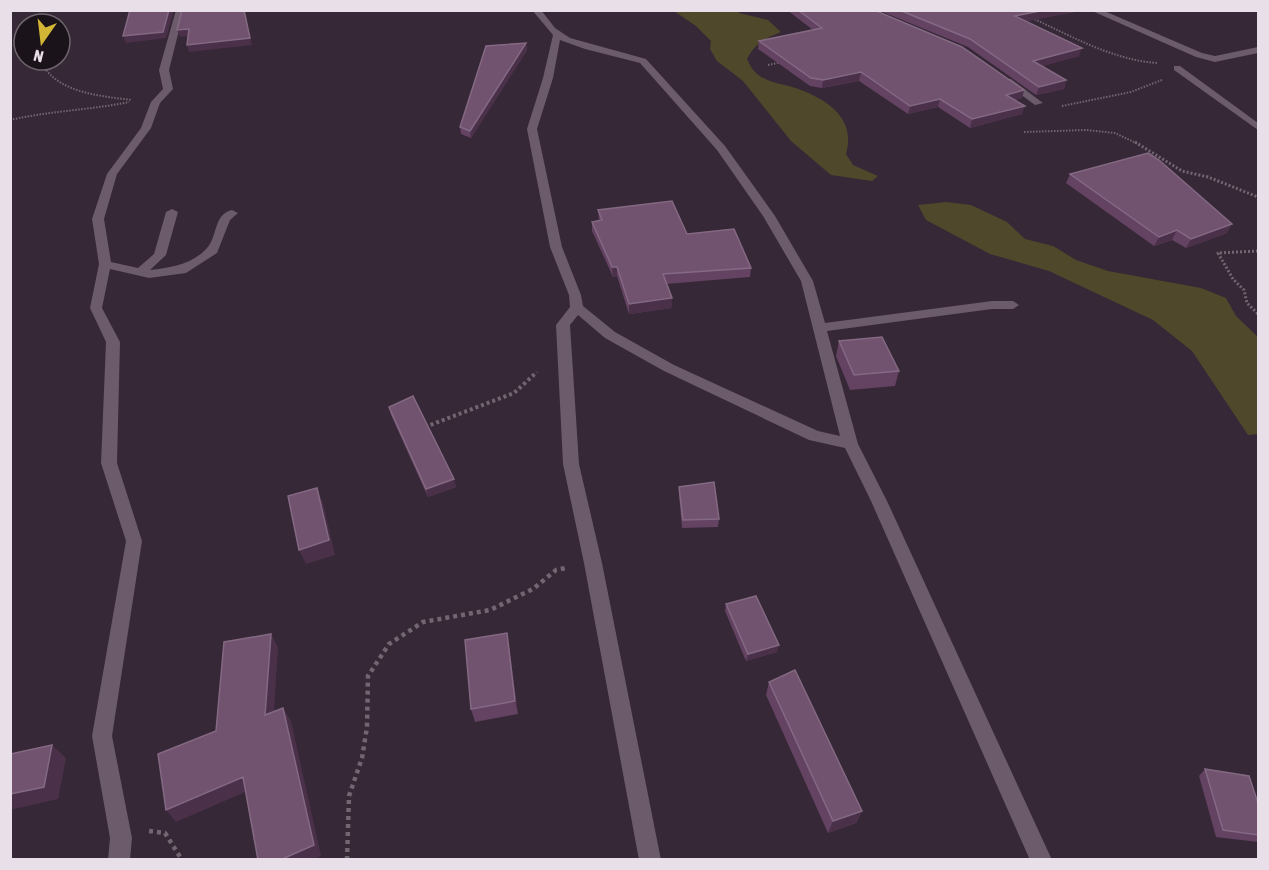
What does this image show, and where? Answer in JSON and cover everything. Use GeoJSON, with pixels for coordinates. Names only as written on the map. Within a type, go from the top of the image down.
{"type":"FeatureCollection","features":[{"type":"Feature","properties":{"kind":"street"},"geometry":{"type":"LineString","coordinates":[[119,860],[121,838],[102,736],[134,541],[109,463],[113,342],[96,308],[105,264],[98,219],[112,174],[146,128],[156,102],[168,89],[164,70],[180,10]]}},
{"type":"Feature","properties":{"kind":"street"},"geometry":{"type":"LineString","coordinates":[[536,10],[557,35],[584,46],[625,54],[643,61],[721,148],[769,216],[807,281],[850,444],[879,501],[1041,860]]}},
{"type":"Feature","properties":{"kind":"street"},"geometry":{"type":"LineString","coordinates":[[1094,10],[1199,55],[1215,59]]}},
{"type":"Feature","properties":{"kind":"street"},"geometry":{"type":"LineString","coordinates":[[557,35],[548,78],[532,129],[556,247],[575,295],[577,307],[610,335],[669,368],[814,436],[850,444]]}},
{"type":"Feature","properties":{"kind":"street"},"geometry":{"type":"LineString","coordinates":[[1258,50],[1177,68],[1258,127]]}},
{"type":"Feature","properties":{"kind":"street"},"geometry":{"type":"LineString","coordinates":[[999,75],[1038,103]]}},
{"type":"Feature","properties":{"kind":"street"},"geometry":{"type":"LineString","coordinates":[[141,272],[160,255],[172,212]]}},
{"type":"Feature","properties":{"kind":"street"},"geometry":{"type":"LineString","coordinates":[[105,264],[149,274],[182,270],[213,250],[225,219],[232,213]]}},
{"type":"Feature","properties":{"kind":"street"},"geometry":{"type":"LineString","coordinates":[[819,328],[992,305],[1013,305]]}},
{"type":"Feature","properties":{"kind":"street"},"geometry":{"type":"LineString","coordinates":[[577,307],[563,325],[572,464],[650,860]]}},
{"type":"Feature","properties":{"kind":"path"},"geometry":{"type":"LineString","coordinates":[[1025,15],[1128,57],[1149,64],[1159,63]]}},
{"type":"Feature","properties":{"kind":"path"},"geometry":{"type":"LineString","coordinates":[[768,65],[788,61]]}},
{"type":"Feature","properties":{"kind":"path"},"geometry":{"type":"LineString","coordinates":[[10,120],[32,115],[96,109],[135,100],[83,92],[46,72]]}},
{"type":"Feature","properties":{"kind":"path"},"geometry":{"type":"LineString","coordinates":[[1038,103],[1055,107],[1131,92]]}},
{"type":"Feature","properties":{"kind":"path"},"geometry":{"type":"LineString","coordinates":[[1024,132],[1086,130],[1115,133],[1143,146],[1182,171],[1217,180],[1258,197]]}},
{"type":"Feature","properties":{"kind":"path"},"geometry":{"type":"LineString","coordinates":[[1258,251],[1218,253],[1233,279],[1244,291],[1247,303],[1258,314]]}},
{"type":"Feature","properties":{"kind":"path"},"geometry":{"type":"LineString","coordinates":[[425,427],[505,398],[535,374],[565,359]]}},
{"type":"Feature","properties":{"kind":"path"},"geometry":{"type":"LineString","coordinates":[[346,860],[349,796],[362,758],[367,727],[368,676],[389,644],[423,622],[490,610],[533,589],[556,570],[593,563]]}},
{"type":"Feature","properties":{"kind":"shaded area"},"geometry":{"type":"Polygon","coordinates":[[[674,11],[738,11],[768,20],[781,32],[761,42],[750,53],[747,59],[753,70],[764,79],[801,90],[831,106],[844,122],[848,142],[846,154],[853,165],[878,176],[872,181],[831,175],[791,141],[743,81],[717,61],[710,49],[711,41],[696,26],[674,11]]]}},
{"type":"Feature","properties":{"kind":"shaded area"},"geometry":{"type":"Polygon","coordinates":[[[946,202],[971,205],[1007,222],[1025,239],[1053,246],[1076,260],[1108,271],[1201,288],[1226,298],[1236,316],[1258,337],[1258,434],[1248,435],[1192,351],[1153,320],[1049,271],[990,254],[926,220],[918,205],[946,202]]]}},
{"type":"Feature","properties":{"kind":"building"},"geometry":{"type":"Polygon","coordinates":[[[130,10],[169,10],[163,32],[123,36],[130,10]]]}},
{"type":"Feature","properties":{"kind":"building"},"geometry":{"type":"Polygon","coordinates":[[[182,10],[244,10],[250,38],[187,45],[189,29],[177,30],[182,10]]]}},
{"type":"Feature","properties":{"kind":"building"},"geometry":{"type":"Polygon","coordinates":[[[798,10],[874,10],[962,47],[1024,90],[1006,95],[1025,106],[972,119],[940,99],[910,106],[861,72],[823,80],[811,78],[759,41],[822,28],[798,10]]]}},
{"type":"Feature","properties":{"kind":"building"},"geometry":{"type":"Polygon","coordinates":[[[899,10],[1045,10],[1015,16],[1082,48],[1033,61],[1066,80],[1039,87],[970,39],[899,10]]]}},
{"type":"Feature","properties":{"kind":"building"},"geometry":{"type":"Polygon","coordinates":[[[526,43],[470,131],[460,127],[486,46],[526,43]]]}},
{"type":"Feature","properties":{"kind":"building"},"geometry":{"type":"Polygon","coordinates":[[[1148,153],[1232,224],[1191,239],[1177,230],[1159,237],[1070,174],[1148,153]]]}},
{"type":"Feature","properties":{"kind":"building"},"geometry":{"type":"Polygon","coordinates":[[[672,201],[687,234],[734,229],[751,268],[663,274],[672,298],[629,304],[617,267],[612,267],[592,222],[602,220],[598,210],[672,201]]]}},
{"type":"Feature","properties":{"kind":"building"},"geometry":{"type":"Polygon","coordinates":[[[882,337],[899,371],[854,375],[839,341],[882,337]]]}},
{"type":"Feature","properties":{"kind":"building"},"geometry":{"type":"Polygon","coordinates":[[[413,396],[454,479],[426,489],[389,407],[413,396]]]}},
{"type":"Feature","properties":{"kind":"building"},"geometry":{"type":"Polygon","coordinates":[[[714,482],[719,519],[683,520],[679,487],[714,482]]]}},
{"type":"Feature","properties":{"kind":"building"},"geometry":{"type":"Polygon","coordinates":[[[317,488],[329,540],[299,550],[288,496],[317,488]]]}},
{"type":"Feature","properties":{"kind":"building"},"geometry":{"type":"Polygon","coordinates":[[[756,596],[779,645],[748,654],[726,604],[756,596]]]}},
{"type":"Feature","properties":{"kind":"building"},"geometry":{"type":"Polygon","coordinates":[[[507,633],[515,701],[471,709],[465,640],[507,633]]]}},
{"type":"Feature","properties":{"kind":"building"},"geometry":{"type":"Polygon","coordinates":[[[271,634],[265,715],[283,708],[314,845],[280,860],[258,860],[243,777],[166,810],[158,754],[216,731],[224,642],[271,634]]]}},
{"type":"Feature","properties":{"kind":"building"},"geometry":{"type":"Polygon","coordinates":[[[795,670],[862,811],[833,821],[769,682],[795,670]]]}},
{"type":"Feature","properties":{"kind":"building"},"geometry":{"type":"Polygon","coordinates":[[[52,745],[44,787],[10,794],[10,754],[52,745]]]}},
{"type":"Feature","properties":{"kind":"building"},"geometry":{"type":"Polygon","coordinates":[[[1205,769],[1249,776],[1258,803],[1258,835],[1223,830],[1205,769]]]}}]}
